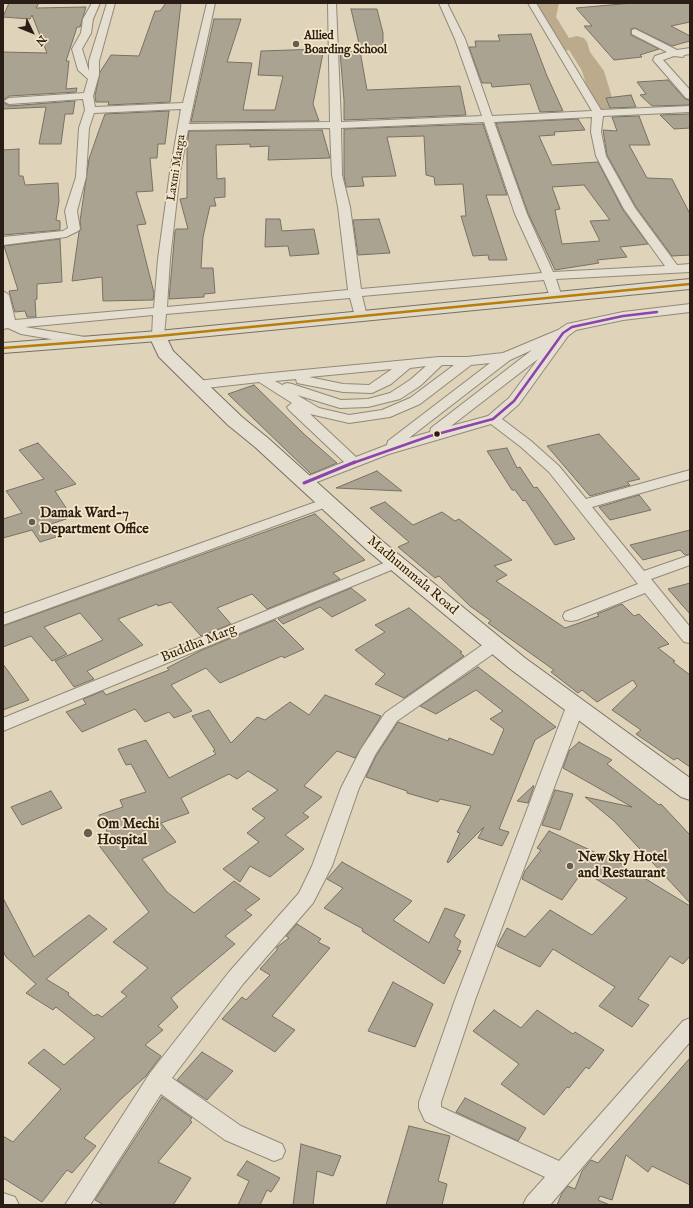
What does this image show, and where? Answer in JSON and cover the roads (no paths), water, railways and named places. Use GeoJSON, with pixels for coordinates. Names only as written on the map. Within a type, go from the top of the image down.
{"type":"FeatureCollection","features":[{"type":"Feature","properties":{"kind":"highway"},"geometry":{"type":"LineString","coordinates":[[3,348],[158,336],[690,284]]}},
{"type":"Feature","properties":{"kind":"street"},"geometry":{"type":"LineString","coordinates":[[93,78],[88,76],[83,70],[77,49],[86,33],[88,19],[96,3]]}},
{"type":"Feature","properties":{"kind":"street"},"geometry":{"type":"LineString","coordinates":[[3,241],[66,234],[74,229],[72,211],[81,177],[84,128],[90,110],[88,96],[93,78],[97,46],[111,3]]}},
{"type":"Feature","properties":{"kind":"street","name":"Laxmi Marga"},"geometry":{"type":"LineString","coordinates":[[158,336],[164,259],[175,172],[187,106],[211,3]]}},
{"type":"Feature","properties":{"kind":"street"},"geometry":{"type":"LineString","coordinates":[[332,3],[337,175],[344,207],[355,293],[361,316]]}},
{"type":"Feature","properties":{"kind":"street"},"geometry":{"type":"LineString","coordinates":[[443,3],[460,39],[490,119],[521,214],[549,276],[556,297]]}},
{"type":"Feature","properties":{"kind":"street"},"geometry":{"type":"LineString","coordinates":[[532,3],[548,32],[598,113],[596,132],[601,156],[630,209],[674,268]]}},
{"type":"Feature","properties":{"kind":"street"},"geometry":{"type":"LineString","coordinates":[[635,32],[690,60]]}},
{"type":"Feature","properties":{"kind":"street"},"geometry":{"type":"LineString","coordinates":[[690,51],[674,53],[658,58],[658,60],[690,96]]}},
{"type":"Feature","properties":{"kind":"street"},"geometry":{"type":"LineString","coordinates":[[9,101],[88,96]]}},
{"type":"Feature","properties":{"kind":"street"},"geometry":{"type":"LineString","coordinates":[[90,110],[187,106]]}},
{"type":"Feature","properties":{"kind":"street"},"geometry":{"type":"LineString","coordinates":[[184,127],[336,125],[690,109]]}},
{"type":"Feature","properties":{"kind":"street"},"geometry":{"type":"LineString","coordinates":[[6,325],[549,276],[690,268]]}},
{"type":"Feature","properties":{"kind":"street"},"geometry":{"type":"LineString","coordinates":[[3,295],[6,325]]}},
{"type":"Feature","properties":{"kind":"street"},"geometry":{"type":"LineString","coordinates":[[430,436],[572,327],[623,316],[690,308]]}},
{"type":"Feature","properties":{"kind":"street"},"geometry":{"type":"LineString","coordinates":[[6,325],[21,330],[86,341]]}},
{"type":"Feature","properties":{"kind":"street"},"geometry":{"type":"LineString","coordinates":[[384,451],[505,357],[563,333]]}},
{"type":"Feature","properties":{"kind":"street"},"geometry":{"type":"LineString","coordinates":[[304,483],[384,451],[430,436],[493,419],[514,401],[563,333]]}},
{"type":"Feature","properties":{"kind":"street","name":"Madhummala Road"},"geometry":{"type":"LineString","coordinates":[[158,336],[165,353],[197,385],[304,483],[396,563],[494,645],[575,707],[690,791]]}},
{"type":"Feature","properties":{"kind":"street"},"geometry":{"type":"LineString","coordinates":[[197,385],[439,361],[505,357]]}},
{"type":"Feature","properties":{"kind":"street"},"geometry":{"type":"LineString","coordinates":[[261,378],[314,410],[349,419],[385,414],[415,401],[467,360]]}},
{"type":"Feature","properties":{"kind":"street"},"geometry":{"type":"LineString","coordinates":[[261,378],[340,404],[368,403],[395,396],[415,383],[439,361]]}},
{"type":"Feature","properties":{"kind":"street"},"geometry":{"type":"LineString","coordinates":[[261,378],[310,380],[343,388],[372,388],[386,381],[406,364]]}},
{"type":"Feature","properties":{"kind":"street"},"geometry":{"type":"LineString","coordinates":[[261,378],[314,424],[354,463]]}},
{"type":"Feature","properties":{"kind":"street"},"geometry":{"type":"LineString","coordinates":[[493,419],[526,444],[554,469],[690,638]]}},
{"type":"Feature","properties":{"kind":"street"},"geometry":{"type":"LineString","coordinates":[[582,505],[690,474]]}},
{"type":"Feature","properties":{"kind":"street"},"geometry":{"type":"LineString","coordinates":[[3,620],[327,502]]}},
{"type":"Feature","properties":{"kind":"street"},"geometry":{"type":"LineString","coordinates":[[571,616],[690,560]]}},
{"type":"Feature","properties":{"kind":"street","name":"Buddha Marg"},"geometry":{"type":"LineString","coordinates":[[3,725],[396,563]]}},
{"type":"Feature","properties":{"kind":"street"},"geometry":{"type":"LineString","coordinates":[[77,1205],[158,1080],[236,978],[306,898],[322,866],[350,788],[367,753],[391,718],[494,645]]}},
{"type":"Feature","properties":{"kind":"street"},"geometry":{"type":"LineString","coordinates":[[562,1174],[433,1114],[430,1108],[430,1102],[466,1000],[575,707]]}},
{"type":"Feature","properties":{"kind":"street"},"geometry":{"type":"LineString","coordinates":[[535,1205],[690,1027]]}},
{"type":"Feature","properties":{"kind":"street"},"geometry":{"type":"LineString","coordinates":[[158,1080],[234,1133],[274,1151]]}},
{"type":"Feature","properties":{"kind":"street"},"geometry":{"type":"LineString","coordinates":[[3,1204],[7,1205]]}},
{"type":"Feature","properties":{"kind":"waterway"},"geometry":{"type":"LineString","coordinates":[[549,3],[546,17],[564,45],[577,42],[580,52],[593,71],[603,104]]}},
{"type":"Feature","properties":{"kind":"place","name":"Allied Boarding School"},"geometry":{"type":"Point","coordinates":[296,44]}},
{"type":"Feature","properties":{"kind":"place","name":"Damak Ward-7 Department Office"},"geometry":{"type":"Point","coordinates":[32,522]}},
{"type":"Feature","properties":{"kind":"place","name":"Om Mechi Hospital"},"geometry":{"type":"Point","coordinates":[88,833]}},
{"type":"Feature","properties":{"kind":"place","name":"New Sky Hotel and Restaurant"},"geometry":{"type":"Point","coordinates":[570,866]}}]}
